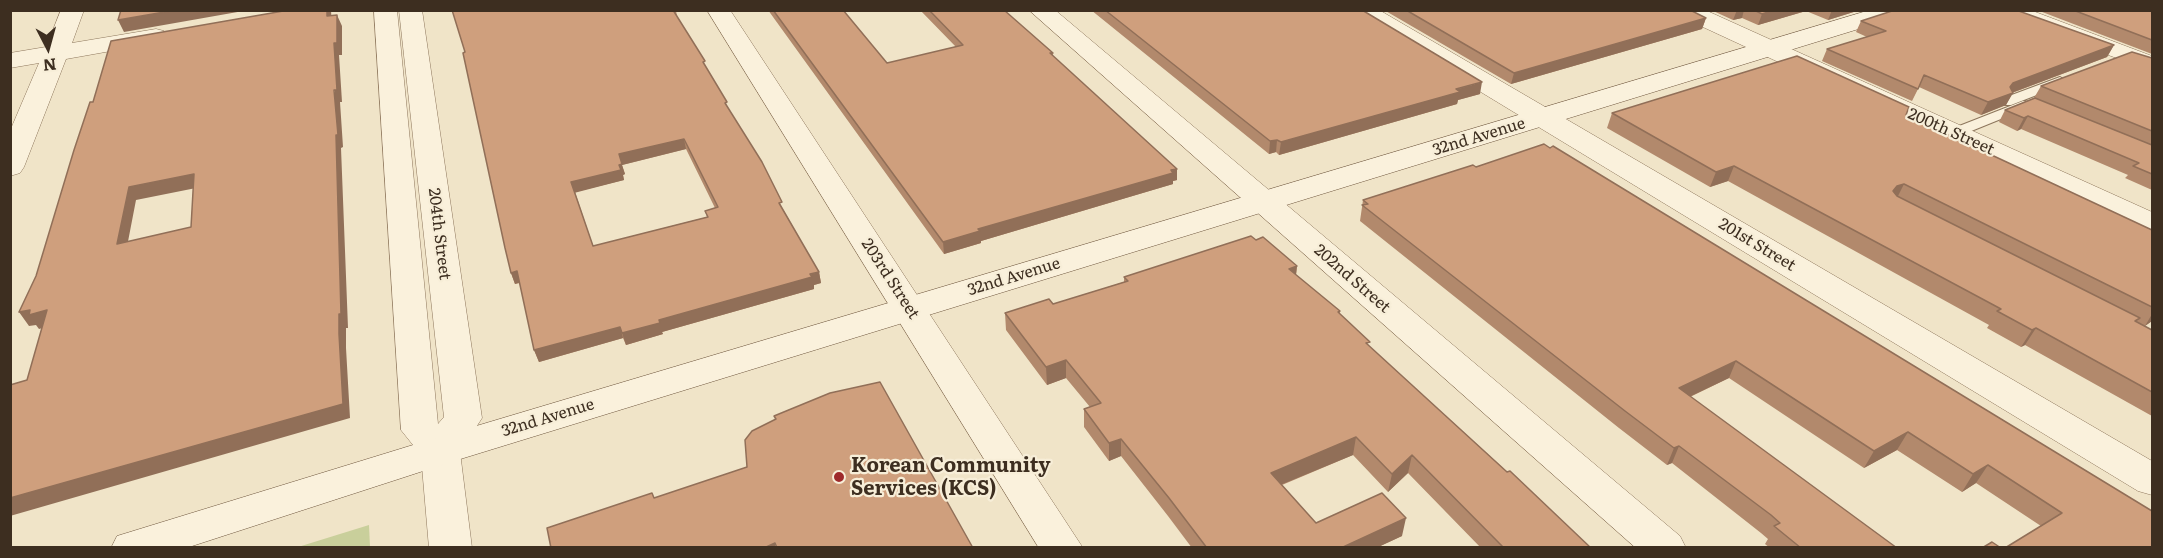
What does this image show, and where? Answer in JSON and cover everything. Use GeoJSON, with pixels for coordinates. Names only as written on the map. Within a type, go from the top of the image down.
{"type":"FeatureCollection","features":[{"type":"Feature","properties":{"kind":"street"},"geometry":{"type":"LineString","coordinates":[[10,166],[73,10]]}},
{"type":"Feature","properties":{"kind":"street"},"geometry":{"type":"LineString","coordinates":[[385,10],[417,413],[420,430],[440,451],[451,548]]}},
{"type":"Feature","properties":{"kind":"street","name":"204th Street"},"geometry":{"type":"LineString","coordinates":[[410,10],[463,418],[440,451]]}},
{"type":"Feature","properties":{"kind":"street","name":"203rd Street"},"geometry":{"type":"LineString","coordinates":[[718,10],[1062,548]]}},
{"type":"Feature","properties":{"kind":"street","name":"202nd Street"},"geometry":{"type":"LineString","coordinates":[[1040,10],[1665,548]]}},
{"type":"Feature","properties":{"kind":"street","name":"201st Street"},"geometry":{"type":"LineString","coordinates":[[1362,10],[2152,480]]}},
{"type":"Feature","properties":{"kind":"street","name":"200th Street"},"geometry":{"type":"LineString","coordinates":[[1685,10],[2152,223]]}},
{"type":"Feature","properties":{"kind":"street","name":"32nd Avenue"},"geometry":{"type":"LineString","coordinates":[[132,548],[440,451],[1896,10]]}},
{"type":"Feature","properties":{"kind":"street"},"geometry":{"type":"LineString","coordinates":[[2007,10],[2122,58],[2152,64]]}},
{"type":"Feature","properties":{"kind":"street"},"geometry":{"type":"LineString","coordinates":[[10,61],[182,32]]}},
{"type":"Feature","properties":{"kind":"lane"},"geometry":{"type":"LineString","coordinates":[[1949,131],[1960,120],[2070,78]]}},
{"type":"Feature","properties":{"kind":"lane"},"geometry":{"type":"LineString","coordinates":[[1949,131],[2028,103],[2039,108]]}},
{"type":"Feature","properties":{"kind":"green space"},"geometry":{"type":"Polygon","coordinates":[[[369,525],[370,547],[298,547],[369,525]]]}},
{"type":"Feature","properties":{"kind":"building"},"geometry":{"type":"Polygon","coordinates":[[[121,10],[176,10],[118,20],[121,10]]]}},
{"type":"Feature","properties":{"kind":"building"},"geometry":{"type":"Polygon","coordinates":[[[289,10],[327,10],[327,16],[337,15],[337,43],[334,43],[337,90],[334,90],[338,135],[336,135],[341,314],[339,314],[339,334],[343,404],[10,498],[10,385],[27,380],[47,310],[29,315],[30,310],[19,312],[36,276],[74,150],[90,102],[93,102],[111,41],[289,10]],[[194,174],[129,187],[117,244],[191,227],[194,174]]]}},
{"type":"Feature","properties":{"kind":"building"},"geometry":{"type":"Polygon","coordinates":[[[452,10],[673,10],[705,61],[703,62],[727,102],[725,103],[762,162],[782,202],[779,203],[819,272],[810,274],[812,277],[659,320],[660,323],[622,333],[620,327],[534,350],[517,271],[511,273],[505,248],[463,53],[465,52],[452,10]],[[684,139],[619,154],[621,170],[571,182],[593,246],[708,217],[705,211],[718,207],[684,139]]]}},
{"type":"Feature","properties":{"kind":"building"},"geometry":{"type":"Polygon","coordinates":[[[773,10],[843,10],[887,63],[963,45],[929,10],[1004,10],[1177,169],[1171,170],[1173,173],[978,229],[980,231],[943,242],[773,10]]]}},
{"type":"Feature","properties":{"kind":"building"},"geometry":{"type":"Polygon","coordinates":[[[1105,10],[1362,10],[1482,82],[1456,89],[1460,92],[1281,142],[1270,141],[1105,10]]]}},
{"type":"Feature","properties":{"kind":"building"},"geometry":{"type":"Polygon","coordinates":[[[1406,10],[1690,10],[1706,18],[1514,73],[1406,10]]]}},
{"type":"Feature","properties":{"kind":"building"},"geometry":{"type":"Polygon","coordinates":[[[1754,10],[1774,10],[1762,14],[1754,10]]]}},
{"type":"Feature","properties":{"kind":"building"},"geometry":{"type":"Polygon","coordinates":[[[1895,10],[2016,10],[2114,45],[2013,83],[2010,87],[2013,93],[1988,102],[1924,75],[1918,89],[1827,49],[1886,31],[1861,21],[1895,10]]]}},
{"type":"Feature","properties":{"kind":"building"},"geometry":{"type":"Polygon","coordinates":[[[2073,10],[2152,10],[2152,40],[2073,10]]]}},
{"type":"Feature","properties":{"kind":"building"},"geometry":{"type":"Polygon","coordinates":[[[2132,52],[2152,58],[2152,131],[2041,86],[2132,52]]]}},
{"type":"Feature","properties":{"kind":"building"},"geometry":{"type":"Polygon","coordinates":[[[1797,56],[1909,107],[1906,115],[2152,230],[2152,307],[1904,184],[1897,186],[1893,191],[1897,196],[2140,318],[2135,321],[2152,330],[2152,392],[2036,328],[2032,330],[1997,311],[2001,309],[1734,166],[1716,172],[1612,113],[1797,56]]]}},
{"type":"Feature","properties":{"kind":"building"},"geometry":{"type":"Polygon","coordinates":[[[2035,98],[2152,145],[2152,174],[2133,166],[2139,163],[2028,116],[2024,118],[2005,110],[2035,98]]]}},
{"type":"Feature","properties":{"kind":"building"},"geometry":{"type":"Polygon","coordinates":[[[1544,144],[1550,148],[1553,146],[2152,511],[2152,548],[2005,548],[2062,513],[1988,465],[1973,474],[1908,432],[1874,451],[1736,361],[1679,388],[1897,548],[1801,548],[1774,526],[1780,523],[1771,515],[1679,446],[1674,448],[1625,411],[1362,205],[1368,204],[1363,200],[1473,165],[1476,167],[1544,144]]]}},
{"type":"Feature","properties":{"kind":"building"},"geometry":{"type":"Polygon","coordinates":[[[1251,236],[1256,240],[1263,237],[1297,266],[1289,269],[1340,311],[1338,312],[1370,342],[1366,343],[1507,472],[1510,471],[1591,548],[1504,548],[1412,455],[1392,474],[1356,437],[1271,473],[1316,523],[1382,493],[1406,518],[1341,548],[1207,548],[1121,439],[1109,443],[1084,409],[1101,403],[1066,360],[1046,367],[1005,313],[1049,299],[1053,304],[1128,281],[1124,277],[1251,236]]]}},
{"type":"Feature","properties":{"kind":"building","name":"Korean Community Services (KCS)"},"geometry":{"type":"Polygon","coordinates":[[[880,382],[973,548],[777,548],[775,543],[764,548],[551,548],[547,528],[652,493],[654,498],[747,467],[745,440],[752,431],[776,419],[774,416],[830,393],[880,382]]]}},
{"type":"Feature","properties":{"kind":"building"},"geometry":{"type":"Polygon","coordinates":[[[1992,542],[2001,548],[1982,548],[1992,542]]]}},
{"type":"Feature","properties":{"kind":"place","name":"Korean Community Services (KCS)"},"geometry":{"type":"Point","coordinates":[839,477]}}]}
